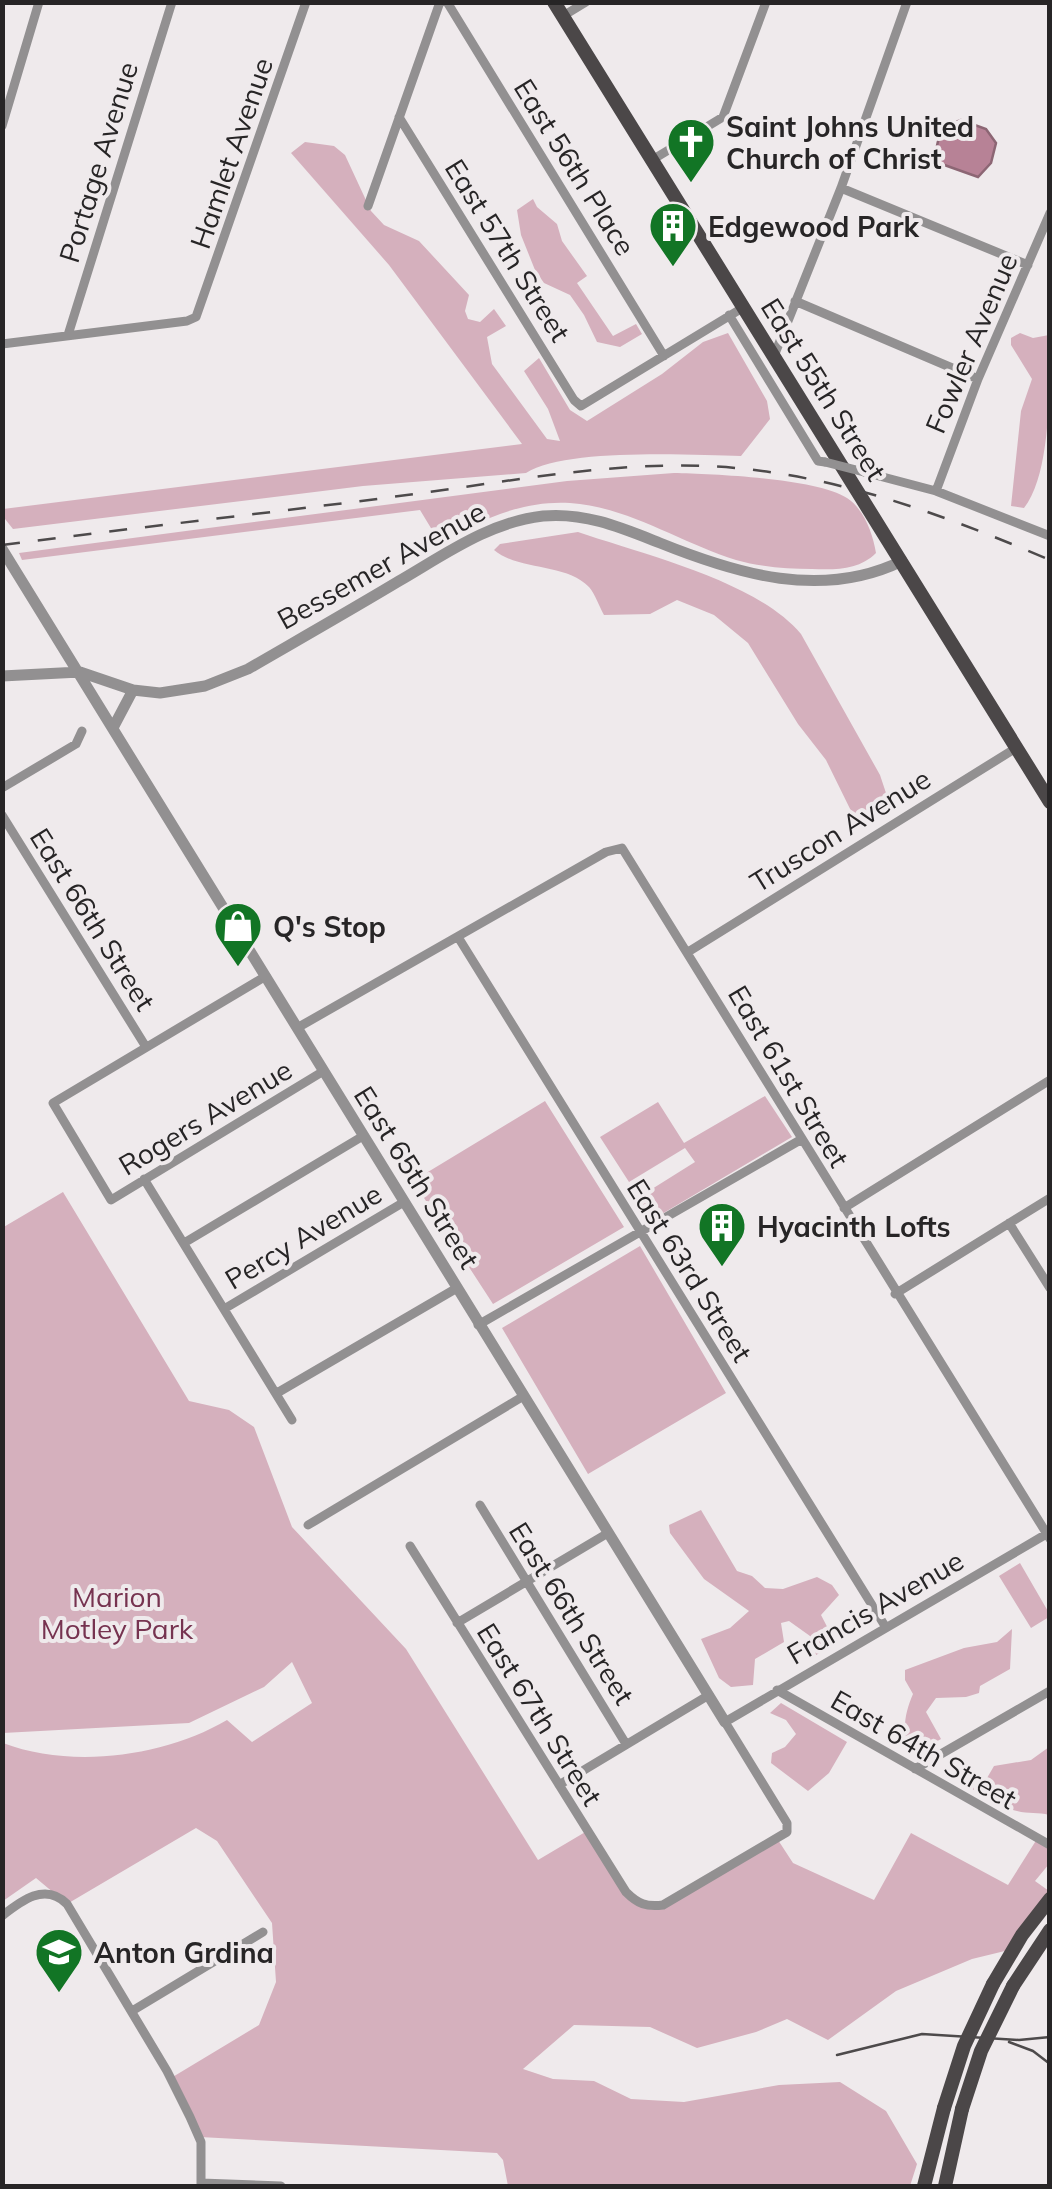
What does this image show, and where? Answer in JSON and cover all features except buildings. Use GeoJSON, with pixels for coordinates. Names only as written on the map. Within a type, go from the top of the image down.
{"type":"FeatureCollection","features":[{"type":"Feature","properties":{"kind":"main road","name":"East 55th Street"},"geometry":{"type":"LineString","coordinates":[[554,2],[1050,802]]}},
{"type":"Feature","properties":{"kind":"main road"},"geometry":{"type":"LineString","coordinates":[[924,2186],[964,2046],[993,1984],[1022,1935],[1050,1899]]}},
{"type":"Feature","properties":{"kind":"main road"},"geometry":{"type":"LineString","coordinates":[[945,2186],[962,2109],[981,2050],[1012,1986],[1050,1930]]}},
{"type":"Feature","properties":{"kind":"street"},"geometry":{"type":"LineString","coordinates":[[2,126],[39,2]]}},
{"type":"Feature","properties":{"kind":"street","name":"Portage Avenue"},"geometry":{"type":"LineString","coordinates":[[68,335],[172,2]]}},
{"type":"Feature","properties":{"kind":"street","name":"Hamlet Avenue"},"geometry":{"type":"LineString","coordinates":[[68,335],[196,317],[306,2]]}},
{"type":"Feature","properties":{"kind":"street"},"geometry":{"type":"LineString","coordinates":[[368,206],[443,2]]}},
{"type":"Feature","properties":{"kind":"street","name":"East 56th Place"},"geometry":{"type":"LineString","coordinates":[[443,2],[664,356]]}},
{"type":"Feature","properties":{"kind":"street"},"geometry":{"type":"LineString","coordinates":[[563,16],[586,2]]}},
{"type":"Feature","properties":{"kind":"street"},"geometry":{"type":"LineString","coordinates":[[652,160],[722,118],[766,2]]}},
{"type":"Feature","properties":{"kind":"street"},"geometry":{"type":"LineString","coordinates":[[774,356],[841,188],[907,2]]}},
{"type":"Feature","properties":{"kind":"street","name":"East 57th Street"},"geometry":{"type":"LineString","coordinates":[[399,116],[574,400],[581,406],[664,356]]}},
{"type":"Feature","properties":{"kind":"street"},"geometry":{"type":"LineString","coordinates":[[841,188],[1028,264]]}},
{"type":"Feature","properties":{"kind":"street","name":"Fowler Avenue"},"geometry":{"type":"LineString","coordinates":[[936,491],[978,378],[1050,213]]}},
{"type":"Feature","properties":{"kind":"street"},"geometry":{"type":"LineString","coordinates":[[795,301],[978,378]]}},
{"type":"Feature","properties":{"kind":"street"},"geometry":{"type":"LineString","coordinates":[[664,356],[744,306]]}},
{"type":"Feature","properties":{"kind":"street"},"geometry":{"type":"LineString","coordinates":[[729,315],[818,460],[936,491],[1050,536]]}},
{"type":"Feature","properties":{"kind":"street"},"geometry":{"type":"LineString","coordinates":[[2,344],[68,335]]}},
{"type":"Feature","properties":{"kind":"street","name":"Bessemer Avenue"},"geometry":{"type":"LineString","coordinates":[[2,676],[80,672],[133,690],[184,690],[228,678],[476,537],[527,518],[574,516],[596,520],[717,565],[780,580],[845,578],[877,572],[902,561]]}},
{"type":"Feature","properties":{"kind":"street","name":"East 65th Street"},"geometry":{"type":"LineString","coordinates":[[2,548],[787,1824],[786,1832],[663,1906],[637,1903]]}},
{"type":"Feature","properties":{"kind":"street"},"geometry":{"type":"LineString","coordinates":[[114,726],[133,690]]}},
{"type":"Feature","properties":{"kind":"street"},"geometry":{"type":"LineString","coordinates":[[2,788],[76,744],[82,731]]}},
{"type":"Feature","properties":{"kind":"street","name":"Truscon Avenue"},"geometry":{"type":"LineString","coordinates":[[688,952],[1016,748]]}},
{"type":"Feature","properties":{"kind":"street","name":"East 66th Street"},"geometry":{"type":"LineString","coordinates":[[2,816],[146,1047]]}},
{"type":"Feature","properties":{"kind":"street","name":"East 61st Street"},"geometry":{"type":"LineString","coordinates":[[458,937],[613,848],[626,851],[895,1294],[1049,1535]]}},
{"type":"Feature","properties":{"kind":"street"},"geometry":{"type":"LineString","coordinates":[[297,1028],[458,937]]}},
{"type":"Feature","properties":{"kind":"street","name":"East 63rd Street"},"geometry":{"type":"LineString","coordinates":[[458,937],[885,1626]]}},
{"type":"Feature","properties":{"kind":"street"},"geometry":{"type":"LineString","coordinates":[[146,1047],[266,976]]}},
{"type":"Feature","properties":{"kind":"street","name":"Rogers Avenue"},"geometry":{"type":"LineString","coordinates":[[146,1047],[53,1103],[111,1200],[322,1072]]}},
{"type":"Feature","properties":{"kind":"street"},"geometry":{"type":"LineString","coordinates":[[844,1208],[1050,1080]]}},
{"type":"Feature","properties":{"kind":"street"},"geometry":{"type":"LineString","coordinates":[[184,1243],[362,1136]]}},
{"type":"Feature","properties":{"kind":"street"},"geometry":{"type":"LineString","coordinates":[[478,1325],[802,1139]]}},
{"type":"Feature","properties":{"kind":"street"},"geometry":{"type":"LineString","coordinates":[[144,1179],[292,1420]]}},
{"type":"Feature","properties":{"kind":"street"},"geometry":{"type":"LineString","coordinates":[[895,1294],[1050,1198]]}},
{"type":"Feature","properties":{"kind":"street","name":"Percy Avenue"},"geometry":{"type":"LineString","coordinates":[[224,1308],[404,1202]]}},
{"type":"Feature","properties":{"kind":"street"},"geometry":{"type":"LineString","coordinates":[[1010,1222],[1050,1288]]}},
{"type":"Feature","properties":{"kind":"street"},"geometry":{"type":"LineString","coordinates":[[276,1393],[457,1288]]}},
{"type":"Feature","properties":{"kind":"street"},"geometry":{"type":"LineString","coordinates":[[308,1524],[522,1397]]}},
{"type":"Feature","properties":{"kind":"street","name":"East 66th Street"},"geometry":{"type":"LineString","coordinates":[[480,1506],[626,1744]]}},
{"type":"Feature","properties":{"kind":"street"},"geometry":{"type":"LineString","coordinates":[[457,1624],[608,1533]]}},
{"type":"Feature","properties":{"kind":"street","name":"Francis Avenue"},"geometry":{"type":"LineString","coordinates":[[725,1722],[885,1626],[1049,1535]]}},
{"type":"Feature","properties":{"kind":"street","name":"East 67th Street"},"geometry":{"type":"LineString","coordinates":[[410,1546],[626,1892],[637,1903]]}},
{"type":"Feature","properties":{"kind":"street","name":"East 64th Street"},"geometry":{"type":"LineString","coordinates":[[777,1690],[1050,1845]]}},
{"type":"Feature","properties":{"kind":"street"},"geometry":{"type":"LineString","coordinates":[[915,1769],[1050,1690]]}},
{"type":"Feature","properties":{"kind":"street"},"geometry":{"type":"LineString","coordinates":[[559,1785],[709,1695]]}},
{"type":"Feature","properties":{"kind":"street"},"geometry":{"type":"LineString","coordinates":[[2,1916],[43,1893],[60,1897],[66,1904],[167,2070],[200,2137],[201,2185],[281,2186]]}},
{"type":"Feature","properties":{"kind":"street"},"geometry":{"type":"LineString","coordinates":[[132,2012],[263,1932]]}},
{"type":"Feature","properties":{"kind":"green space"},"geometry":{"type":"Polygon","coordinates":[[[305,142],[334,146],[345,155],[371,211],[384,225],[419,241],[469,295],[465,311],[468,319],[480,322],[494,309],[506,326],[487,337],[492,364],[547,439],[560,441],[548,409],[524,371],[539,358],[570,410],[587,421],[662,374],[703,342],[728,333],[767,401],[770,419],[741,456],[598,456],[544,465],[526,473],[363,486],[13,529],[3,509],[522,444],[389,265],[291,153],[305,142]]]}},
{"type":"Feature","properties":{"kind":"green space"},"geometry":{"type":"Polygon","coordinates":[[[533,199],[557,224],[562,241],[587,276],[577,283],[613,336],[636,324],[642,334],[620,347],[597,342],[570,295],[544,283],[521,235],[517,210],[533,199]]]}},
{"type":"Feature","properties":{"kind":"green space"},"geometry":{"type":"Polygon","coordinates":[[[1020,333],[1033,338],[1049,335],[1047,424],[1040,472],[1024,508],[1011,506],[1021,411],[1032,379],[1011,345],[1011,338],[1020,333]]]}},
{"type":"Feature","properties":{"kind":"green space"},"geometry":{"type":"Polygon","coordinates":[[[674,473],[764,478],[833,491],[847,498],[863,515],[876,553],[855,566],[838,569],[764,566],[715,553],[613,511],[553,503],[502,513],[440,543],[420,510],[22,560],[19,553],[567,481],[674,473]]]}},
{"type":"Feature","properties":{"kind":"green space"},"geometry":{"type":"Polygon","coordinates":[[[578,532],[697,571],[757,599],[781,615],[801,634],[880,775],[886,810],[873,820],[856,821],[826,760],[798,724],[748,643],[714,615],[677,600],[650,614],[604,615],[591,590],[579,579],[504,557],[494,550],[500,544],[578,532]]]}},
{"type":"Feature","properties":{"kind":"green space"},"geometry":{"type":"Polygon","coordinates":[[[765,1096],[792,1137],[650,1221],[636,1199],[695,1162],[685,1148],[629,1182],[600,1137],[658,1102],[684,1143],[765,1096]]]}},
{"type":"Feature","properties":{"kind":"green space"},"geometry":{"type":"Polygon","coordinates":[[[545,1101],[624,1227],[493,1304],[413,1181],[545,1101]]]}},
{"type":"Feature","properties":{"kind":"green space","name":"Marion Motley Park"},"geometry":{"type":"Polygon","coordinates":[[[63,1192],[189,1401],[229,1410],[254,1427],[292,1527],[406,1649],[538,1860],[587,1831],[637,1903],[663,1905],[778,1840],[793,1863],[874,1900],[911,1833],[1008,1885],[1037,1839],[1049,1845],[1049,1864],[1035,1881],[1049,1891],[1049,1899],[1013,1949],[972,1959],[896,1991],[828,2040],[787,2019],[697,2048],[650,2027],[574,2025],[523,2069],[553,2079],[594,2081],[631,2099],[684,2102],[779,2085],[840,2082],[886,2111],[917,2164],[910,2186],[508,2186],[503,2160],[497,2153],[200,2137],[171,2078],[259,2025],[276,1982],[272,1923],[217,1841],[196,1828],[67,1904],[36,1878],[3,1901],[3,1743],[58,1756],[117,1755],[175,1743],[227,1720],[252,1742],[312,1703],[292,1662],[264,1687],[189,1723],[3,1733],[2,1228],[63,1192]]]}},
{"type":"Feature","properties":{"kind":"green space"},"geometry":{"type":"Polygon","coordinates":[[[640,1246],[726,1393],[588,1474],[502,1328],[640,1246]]]}},
{"type":"Feature","properties":{"kind":"green space"},"geometry":{"type":"Polygon","coordinates":[[[701,1510],[737,1571],[752,1576],[765,1588],[783,1589],[817,1577],[832,1585],[839,1595],[821,1615],[836,1644],[816,1655],[810,1636],[789,1621],[781,1623],[784,1642],[755,1659],[753,1685],[731,1687],[719,1678],[701,1639],[730,1628],[749,1611],[704,1579],[670,1533],[669,1525],[701,1510]]]}},
{"type":"Feature","properties":{"kind":"green space"},"geometry":{"type":"Polygon","coordinates":[[[1020,1563],[1049,1613],[1049,1617],[1031,1628],[999,1576],[1020,1563]]]}},
{"type":"Feature","properties":{"kind":"green space"},"geometry":{"type":"Polygon","coordinates":[[[1012,1629],[1010,1669],[980,1686],[979,1693],[936,1698],[926,1712],[941,1739],[912,1755],[905,1725],[913,1694],[905,1680],[905,1670],[964,1648],[997,1642],[1012,1629]]]}},
{"type":"Feature","properties":{"kind":"green space"},"geometry":{"type":"Polygon","coordinates":[[[781,1703],[847,1742],[829,1773],[808,1791],[771,1763],[772,1753],[785,1747],[796,1734],[786,1720],[770,1713],[781,1703]]]}},
{"type":"Feature","properties":{"kind":"green space"},"geometry":{"type":"Polygon","coordinates":[[[1049,1747],[1049,1815],[1017,1811],[986,1798],[957,1775],[949,1757],[963,1757],[979,1783],[994,1766],[1031,1760],[1049,1747]]]}},
{"type":"Feature","properties":{"kind":"shaded area"},"geometry":{"type":"Polygon","coordinates":[[[961,120],[986,129],[996,143],[991,163],[978,177],[936,162],[940,136],[948,126],[961,120]]]}},
{"type":"Feature","properties":{"kind":"tram line"},"geometry":{"type":"LineString","coordinates":[[837,2055],[922,2034],[1019,2040],[1050,2037]]}},
{"type":"Feature","properties":{"kind":"tram line"},"geometry":{"type":"LineString","coordinates":[[1009,2042],[1033,2051],[1050,2064]]}},
{"type":"Feature","properties":{"kind":"railway"},"geometry":{"type":"LineString","coordinates":[[2,545],[580,471],[704,466],[786,475],[864,492],[939,516],[1050,560]]}},
{"type":"Feature","properties":{"kind":"place","name":"Saint Johns United Church of Christ"},"geometry":{"type":"Point","coordinates":[691,184]}},
{"type":"Feature","properties":{"kind":"place","name":"Edgewood Park"},"geometry":{"type":"Point","coordinates":[673,268]}},
{"type":"Feature","properties":{"kind":"place","name":"Q's Stop"},"geometry":{"type":"Point","coordinates":[238,968]}},
{"type":"Feature","properties":{"kind":"place","name":"Hyacinth Lofts"},"geometry":{"type":"Point","coordinates":[722,1268]}},
{"type":"Feature","properties":{"kind":"place","name":"Anton Grdina"},"geometry":{"type":"Point","coordinates":[59,1994]}}]}
